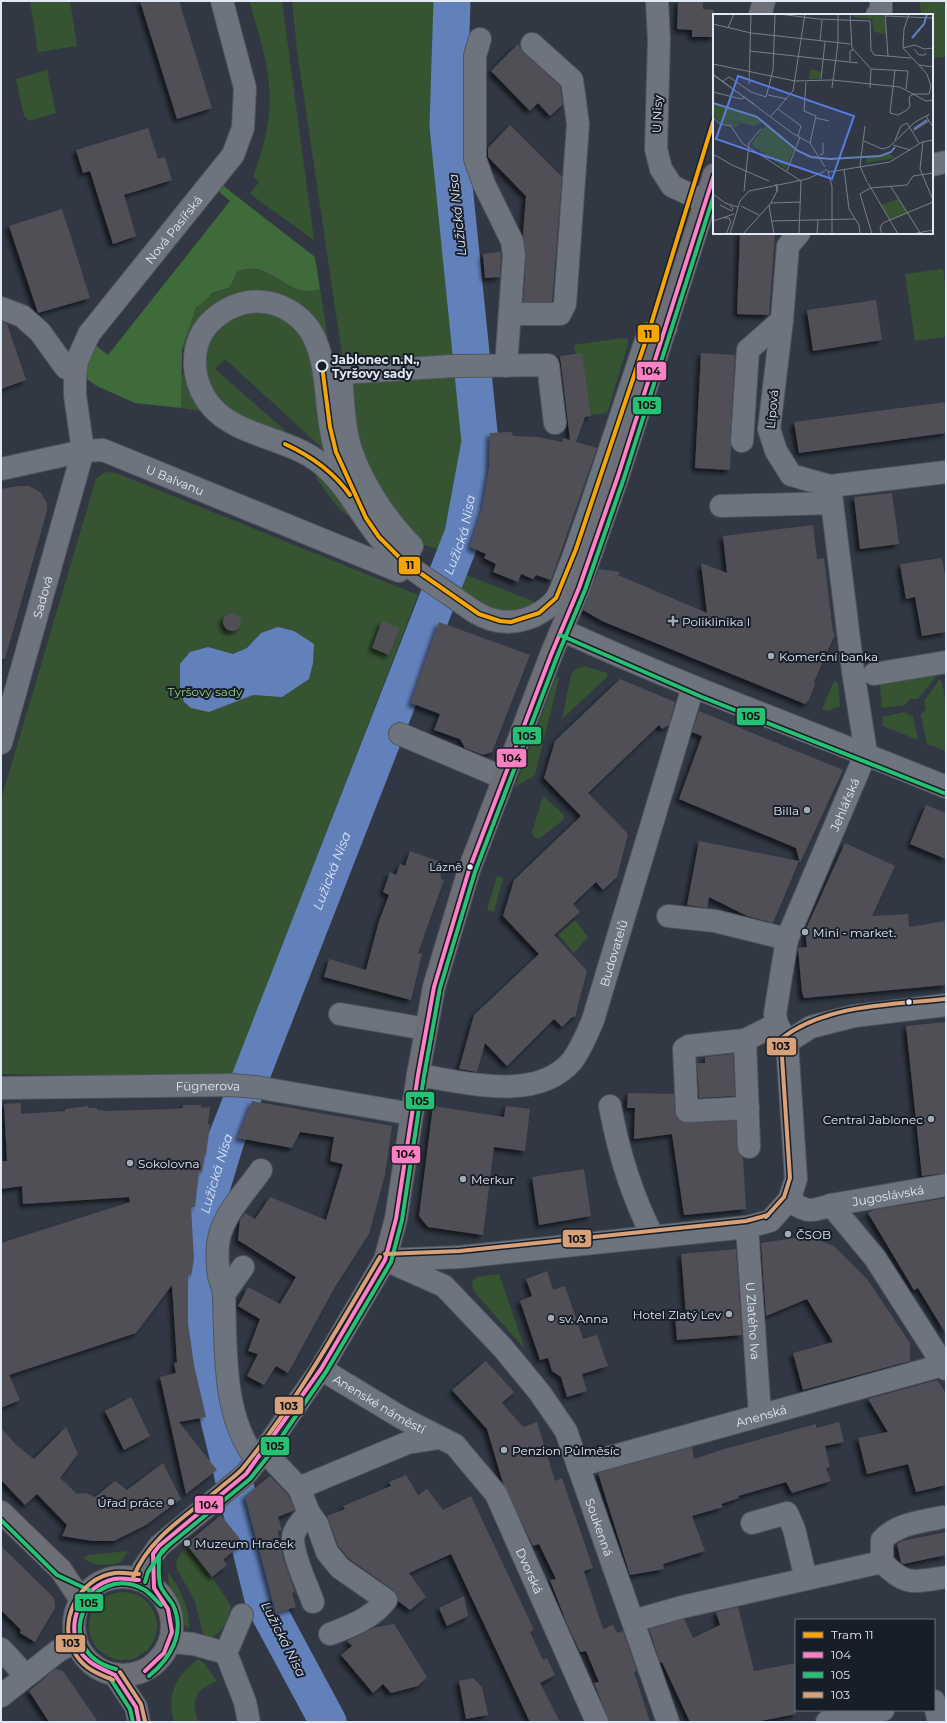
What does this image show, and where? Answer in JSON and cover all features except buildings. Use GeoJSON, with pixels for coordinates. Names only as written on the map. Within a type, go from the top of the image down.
{"type":"FeatureCollection","features":[{"type":"Feature","properties":{"kind":"main road"},"geometry":{"type":"LineString","coordinates":[[760,14],[764,1]]}},
{"type":"Feature","properties":{"kind":"main road"},"geometry":{"type":"LineString","coordinates":[[385,1260],[396,1219],[418,1075],[434,987],[469,870],[551,655],[562,630],[585,548],[666,328],[713,178]]}},
{"type":"Feature","properties":{"kind":"main road","name":"Anenské náměstí"},"geometry":{"type":"LineString","coordinates":[[146,1584],[153,1554],[159,1546],[214,1502],[256,1461],[321,1369],[385,1260]]}},
{"type":"Feature","properties":{"kind":"main road"},"geometry":{"type":"LineString","coordinates":[[1,1512],[61,1570],[88,1593]]}},
{"type":"Feature","properties":{"kind":"main road"},"geometry":{"type":"LineString","coordinates":[[120,1577],[146,1584],[160,1594],[169,1609],[172,1625],[170,1642],[158,1662],[145,1671],[130,1675],[115,1675],[94,1666],[83,1656],[76,1642],[74,1620],[88,1593],[102,1582],[120,1577]]}},
{"type":"Feature","properties":{"kind":"main road"},"geometry":{"type":"LineString","coordinates":[[138,1715],[145,1671]]}},
{"type":"Feature","properties":{"kind":"main road"},"geometry":{"type":"LineString","coordinates":[[115,1675],[138,1715]]}},
{"type":"Feature","properties":{"kind":"street","name":"Nová Pasířská"},"geometry":{"type":"LineString","coordinates":[[83,451],[75,395],[75,370],[89,334],[233,155],[243,128],[245,88],[222,1]]}},
{"type":"Feature","properties":{"kind":"street","name":"U Nisy"},"geometry":{"type":"LineString","coordinates":[[657,1],[659,40],[656,149],[661,169],[672,186],[706,202]]}},
{"type":"Feature","properties":{"kind":"street"},"geometry":{"type":"LineString","coordinates":[[878,14],[881,11],[881,1]]}},
{"type":"Feature","properties":{"kind":"street"},"geometry":{"type":"LineString","coordinates":[[480,39],[475,56],[475,160],[484,184],[512,241],[514,255],[510,314],[499,366]]}},
{"type":"Feature","properties":{"kind":"street"},"geometry":{"type":"LineString","coordinates":[[510,314],[560,314],[565,304],[577,116],[572,80],[532,44]]}},
{"type":"Feature","properties":{"kind":"street"},"geometry":{"type":"LineString","coordinates":[[933,165],[946,162]]}},
{"type":"Feature","properties":{"kind":"street","name":"Lípová"},"geometry":{"type":"LineString","coordinates":[[798,234],[788,246],[782,320],[769,429],[776,451],[791,475],[831,494],[946,472]]}},
{"type":"Feature","properties":{"kind":"street"},"geometry":{"type":"LineString","coordinates":[[366,518],[336,452],[330,427],[320,358],[316,341],[309,330],[289,309],[265,302],[238,305],[216,317],[201,336],[195,360],[199,385],[212,407],[224,418],[306,452],[315,459],[344,486],[379,537],[403,561],[452,596],[489,619],[511,622],[531,617],[543,611],[556,598],[585,548]]}},
{"type":"Feature","properties":{"kind":"street"},"geometry":{"type":"LineString","coordinates":[[1,308],[22,316],[40,332],[66,368],[75,370]]}},
{"type":"Feature","properties":{"kind":"street"},"geometry":{"type":"LineString","coordinates":[[742,441],[748,350],[782,320]]}},
{"type":"Feature","properties":{"kind":"street"},"geometry":{"type":"LineString","coordinates":[[403,561],[412,546],[379,505],[356,462],[350,446],[346,428],[341,373],[463,367],[548,365],[555,423]]}},
{"type":"Feature","properties":{"kind":"street","name":"U Balvanu"},"geometry":{"type":"LineString","coordinates":[[1,469],[83,451],[103,450],[399,571],[403,561]]}},
{"type":"Feature","properties":{"kind":"street","name":"Sadová"},"geometry":{"type":"LineString","coordinates":[[1,743],[83,451]]}},
{"type":"Feature","properties":{"kind":"street"},"geometry":{"type":"LineString","coordinates":[[721,506],[831,494],[853,670],[866,753]]}},
{"type":"Feature","properties":{"kind":"street"},"geometry":{"type":"LineString","coordinates":[[562,630],[621,657],[693,687],[866,753],[946,786]]}},
{"type":"Feature","properties":{"kind":"street"},"geometry":{"type":"LineString","coordinates":[[874,674],[946,662]]}},
{"type":"Feature","properties":{"kind":"street","name":"Budovatelů"},"geometry":{"type":"LineString","coordinates":[[418,1075],[505,1087],[524,1086],[543,1081],[559,1072],[571,1061],[583,1043],[593,1020],[693,687]]}},
{"type":"Feature","properties":{"kind":"street"},"geometry":{"type":"LineString","coordinates":[[400,734],[504,778]]}},
{"type":"Feature","properties":{"kind":"street","name":"Jehlářská"},"geometry":{"type":"LineString","coordinates":[[789,1200],[796,1179],[782,1033],[775,1014],[777,994],[788,939],[866,753]]}},
{"type":"Feature","properties":{"kind":"street"},"geometry":{"type":"LineString","coordinates":[[668,916],[715,921],[788,939]]}},
{"type":"Feature","properties":{"kind":"street"},"geometry":{"type":"LineString","coordinates":[[748,1108],[687,1111],[684,1049],[689,1046],[745,1040],[782,1033],[854,1016],[946,1005]]}},
{"type":"Feature","properties":{"kind":"street"},"geometry":{"type":"LineString","coordinates":[[340,1014],[426,1029]]}},
{"type":"Feature","properties":{"kind":"street"},"geometry":{"type":"LineString","coordinates":[[745,1040],[749,1146]]}},
{"type":"Feature","properties":{"kind":"street","name":"Fügnerova"},"geometry":{"type":"LineString","coordinates":[[1,1088],[231,1085],[256,1087],[412,1114]]}},
{"type":"Feature","properties":{"kind":"street"},"geometry":{"type":"LineString","coordinates":[[610,1106],[622,1157],[647,1224],[654,1236]]}},
{"type":"Feature","properties":{"kind":"street"},"geometry":{"type":"LineString","coordinates":[[261,1170],[231,1211],[221,1230],[218,1243],[218,1263],[224,1294],[225,1343],[229,1384],[237,1426],[247,1448],[256,1461],[299,1488],[309,1513],[317,1524],[327,1552],[340,1568],[386,1600],[380,1608],[346,1628],[330,1634]]}},
{"type":"Feature","properties":{"kind":"street","name":"Jugoslávská"},"geometry":{"type":"LineString","coordinates":[[789,1200],[802,1210],[814,1211],[831,1206],[946,1186]]}},
{"type":"Feature","properties":{"kind":"street"},"geometry":{"type":"LineString","coordinates":[[385,1260],[460,1257],[747,1227],[770,1221],[789,1200]]}},
{"type":"Feature","properties":{"kind":"street"},"geometry":{"type":"LineString","coordinates":[[831,1206],[875,1258],[943,1359]]}},
{"type":"Feature","properties":{"kind":"street","name":"U Zlatého lva"},"geometry":{"type":"LineString","coordinates":[[747,1227],[760,1416]]}},
{"type":"Feature","properties":{"kind":"street","name":"Soukenná"},"geometry":{"type":"LineString","coordinates":[[385,1260],[444,1286],[503,1348],[540,1393],[566,1431],[668,1722]]}},
{"type":"Feature","properties":{"kind":"street"},"geometry":{"type":"LineString","coordinates":[[224,1294],[243,1267]]}},
{"type":"Feature","properties":{"kind":"street","name":"Anenská"},"geometry":{"type":"LineString","coordinates":[[578,1466],[760,1416],[943,1359]]}},
{"type":"Feature","properties":{"kind":"street","name":"Anenské náměstí"},"geometry":{"type":"LineString","coordinates":[[321,1369],[402,1418],[431,1433]]}},
{"type":"Feature","properties":{"kind":"street"},"geometry":{"type":"LineString","coordinates":[[299,1488],[431,1433]]}},
{"type":"Feature","properties":{"kind":"street","name":"Dvorská"},"geometry":{"type":"LineString","coordinates":[[431,1433],[455,1445],[496,1494],[597,1722]]}},
{"type":"Feature","properties":{"kind":"street"},"geometry":{"type":"LineString","coordinates":[[309,1513],[299,1524],[293,1538],[297,1556],[313,1602]]}},
{"type":"Feature","properties":{"kind":"street"},"geometry":{"type":"LineString","coordinates":[[752,1523],[787,1513],[794,1529],[806,1579]]}},
{"type":"Feature","properties":{"kind":"street"},"geometry":{"type":"LineString","coordinates":[[942,1517],[905,1525],[890,1532],[882,1540],[882,1562],[892,1573],[911,1582],[946,1577]]}},
{"type":"Feature","properties":{"kind":"street"},"geometry":{"type":"LineString","coordinates":[[633,1621],[682,1607],[882,1562]]}},
{"type":"Feature","properties":{"kind":"street"},"geometry":{"type":"LineString","coordinates":[[242,1615],[226,1653],[245,1702],[249,1722]]}},
{"type":"Feature","properties":{"kind":"street"},"geometry":{"type":"LineString","coordinates":[[1,1696],[58,1651],[76,1642]]}},
{"type":"Feature","properties":{"kind":"street"},"geometry":{"type":"LineString","coordinates":[[170,1642],[193,1644],[226,1653]]}},
{"type":"Feature","properties":{"kind":"street"},"geometry":{"type":"LineString","coordinates":[[1,1649],[26,1676]]}},
{"type":"Feature","properties":{"kind":"street"},"geometry":{"type":"LineString","coordinates":[[935,1700],[946,1696]]}},
{"type":"Feature","properties":{"kind":"street"},"geometry":{"type":"LineString","coordinates":[[935,1704],[939,1722]]}},
{"type":"Feature","properties":{"kind":"street"},"geometry":{"type":"LineString","coordinates":[[827,1722],[878,1711]]}},
{"type":"Feature","properties":{"kind":"green space"},"geometry":{"type":"Polygon","coordinates":[[[30,1],[70,1],[77,46],[38,52],[30,1]]]}},
{"type":"Feature","properties":{"kind":"green space"},"geometry":{"type":"Polygon","coordinates":[[[249,1],[282,1],[314,240],[250,194],[259,182],[253,177],[267,129],[269,89],[263,49],[249,1]]]}},
{"type":"Feature","properties":{"kind":"green space"},"geometry":{"type":"Polygon","coordinates":[[[292,1],[441,1],[438,132],[468,414],[464,494],[451,553],[424,545],[404,530],[360,461],[347,388],[297,50],[292,1]]]}},
{"type":"Feature","properties":{"kind":"green space"},"geometry":{"type":"Polygon","coordinates":[[[920,1],[946,1],[946,57],[933,58],[933,14],[921,14],[920,1]]]}},
{"type":"Feature","properties":{"kind":"green space"},"geometry":{"type":"Polygon","coordinates":[[[47,70],[56,113],[29,121],[24,116],[16,79],[47,70]]]}},
{"type":"Feature","properties":{"kind":"green space"},"geometry":{"type":"Polygon","coordinates":[[[221,184],[315,257],[320,289],[309,291],[298,290],[259,270],[248,269],[237,272],[230,287],[213,293],[196,308],[182,348],[181,408],[135,403],[97,386],[85,378],[86,367],[95,345],[108,355],[230,201],[217,190],[221,184]]]}},
{"type":"Feature","properties":{"kind":"green space"},"geometry":{"type":"Polygon","coordinates":[[[246,267],[263,271],[298,290],[312,291],[320,289],[331,358],[320,342],[253,297],[190,349],[182,348],[196,309],[208,297],[230,287],[237,272],[246,267]]]}},
{"type":"Feature","properties":{"kind":"green space"},"geometry":{"type":"Polygon","coordinates":[[[943,269],[946,291],[946,337],[915,341],[905,274],[943,269]]]}},
{"type":"Feature","properties":{"kind":"green space"},"geometry":{"type":"Polygon","coordinates":[[[244,312],[279,317],[292,323],[298,328],[304,337],[313,366],[325,447],[322,448],[225,359],[215,369],[295,439],[245,421],[217,403],[205,377],[206,350],[209,340],[222,322],[244,312]]]}},
{"type":"Feature","properties":{"kind":"green space"},"geometry":{"type":"Polygon","coordinates":[[[623,338],[628,339],[628,344],[607,413],[590,415],[574,345],[623,338]]]}},
{"type":"Feature","properties":{"kind":"green space"},"geometry":{"type":"Polygon","coordinates":[[[181,375],[188,375],[216,419],[200,411],[181,408],[181,375]]]}},
{"type":"Feature","properties":{"kind":"green space","name":"Tyršovy sady"},"geometry":{"type":"Polygon","coordinates":[[[105,472],[116,473],[418,595],[232,1077],[1,1074],[1,800],[96,479],[105,472]]]}},
{"type":"Feature","properties":{"kind":"green space"},"geometry":{"type":"Polygon","coordinates":[[[319,473],[355,518],[350,517],[334,502],[317,479],[316,475],[319,473]]]}},
{"type":"Feature","properties":{"kind":"green space"},"geometry":{"type":"Polygon","coordinates":[[[464,574],[535,602],[537,605],[514,611],[496,609],[487,606],[458,590],[464,574]]]}},
{"type":"Feature","properties":{"kind":"green space"},"geometry":{"type":"Polygon","coordinates":[[[584,666],[607,673],[607,677],[562,719],[571,675],[574,670],[584,666]]]}},
{"type":"Feature","properties":{"kind":"green space"},"geometry":{"type":"Polygon","coordinates":[[[557,674],[559,678],[535,775],[515,787],[557,674]]]}},
{"type":"Feature","properties":{"kind":"green space"},"geometry":{"type":"Polygon","coordinates":[[[934,674],[936,676],[918,699],[911,699],[904,705],[882,708],[880,685],[882,682],[934,674]]]}},
{"type":"Feature","properties":{"kind":"green space"},"geometry":{"type":"Polygon","coordinates":[[[940,679],[945,702],[946,751],[927,744],[921,715],[926,709],[924,701],[940,679]]]}},
{"type":"Feature","properties":{"kind":"green space"},"geometry":{"type":"Polygon","coordinates":[[[834,681],[838,683],[840,706],[827,711],[822,709],[834,681]]]}},
{"type":"Feature","properties":{"kind":"green space"},"geometry":{"type":"Polygon","coordinates":[[[905,712],[913,716],[918,740],[883,726],[882,717],[905,712]]]}},
{"type":"Feature","properties":{"kind":"green space"},"geometry":{"type":"Polygon","coordinates":[[[543,796],[564,815],[564,819],[539,839],[534,837],[532,832],[543,796]]]}},
{"type":"Feature","properties":{"kind":"green space"},"geometry":{"type":"Polygon","coordinates":[[[497,876],[503,878],[494,912],[487,910],[497,876]]]}},
{"type":"Feature","properties":{"kind":"green space"},"geometry":{"type":"Polygon","coordinates":[[[575,920],[588,937],[574,953],[558,934],[575,920]]]}},
{"type":"Feature","properties":{"kind":"green space"},"geometry":{"type":"Polygon","coordinates":[[[499,1274],[525,1349],[477,1295],[472,1286],[473,1280],[477,1277],[499,1274]]]}},
{"type":"Feature","properties":{"kind":"green space"},"geometry":{"type":"Polygon","coordinates":[[[186,1544],[212,1577],[231,1606],[225,1624],[219,1632],[211,1638],[203,1634],[195,1601],[177,1569],[176,1562],[186,1544]]]}},
{"type":"Feature","properties":{"kind":"green space"},"geometry":{"type":"Polygon","coordinates":[[[128,1551],[121,1562],[110,1564],[101,1565],[92,1563],[83,1558],[89,1555],[128,1551]]]}},
{"type":"Feature","properties":{"kind":"green space"},"geometry":{"type":"Polygon","coordinates":[[[168,1573],[180,1592],[186,1607],[189,1629],[180,1619],[171,1595],[168,1573]]]}},
{"type":"Feature","properties":{"kind":"green space"},"geometry":{"type":"Polygon","coordinates":[[[116,1592],[130,1592],[142,1597],[152,1607],[157,1619],[157,1633],[152,1645],[142,1655],[130,1660],[116,1660],[104,1655],[94,1645],[89,1633],[89,1619],[94,1607],[104,1597],[116,1592]]]}},
{"type":"Feature","properties":{"kind":"green space"},"geometry":{"type":"Polygon","coordinates":[[[198,1659],[204,1663],[217,1681],[204,1688],[196,1697],[195,1708],[199,1722],[174,1722],[172,1711],[172,1694],[175,1686],[178,1679],[198,1659]]]}},
{"type":"Feature","properties":{"kind":"water"},"geometry":{"type":"Polygon","coordinates":[[[278,627],[294,631],[314,644],[313,663],[309,679],[282,697],[253,695],[209,712],[191,708],[184,702],[180,689],[180,664],[190,652],[208,647],[233,654],[247,648],[261,633],[278,627]]]}},
{"type":"Feature","properties":{"kind":"waterway","name":"Lužická Nisa"},"geometry":{"type":"LineString","coordinates":[[328,1722],[264,1603],[200,1342],[199,1229],[226,1140],[463,534],[480,442],[448,126],[452,1]]}},
{"type":"Feature","properties":{"kind":"tram line","name":"11"},"geometry":{"type":"LineString","coordinates":[[322,366],[330,427],[336,452],[366,518],[379,537],[403,561],[479,614],[500,621],[511,622],[539,613],[556,598],[576,549],[648,334],[713,122]]}},
{"type":"Feature","properties":{"kind":"tram line","name":"11"},"geometry":{"type":"LineString","coordinates":[[285,444],[313,459],[329,471],[350,495]]}},
{"type":"Feature","properties":{"kind":"transit line","name":"104"},"geometry":{"type":"LineString","coordinates":[[145,1671],[164,1653],[172,1632],[168,1609],[154,1588],[153,1554],[159,1546],[246,1474],[321,1369],[385,1260],[396,1219],[418,1075],[434,987],[469,870],[551,655],[579,588],[618,476],[713,178]]}},
{"type":"Feature","properties":{"kind":"transit line","name":"105"},"geometry":{"type":"LineString","coordinates":[[145,1582],[148,1572],[163,1550],[250,1479],[269,1455],[326,1372],[391,1262],[402,1220],[424,1076],[440,988],[475,872],[557,657],[585,590],[624,478],[713,198]]}},
{"type":"Feature","properties":{"kind":"transit line","name":"105"},"geometry":{"type":"LineString","coordinates":[[560,635],[702,697],[944,793]]}},
{"type":"Feature","properties":{"kind":"transit line","name":"103"},"geometry":{"type":"LineString","coordinates":[[766,1217],[784,1197],[790,1178],[781,1042],[782,1038],[819,1018],[839,1012],[882,1005],[945,999]]}},
{"type":"Feature","properties":{"kind":"transit line","name":"103"},"geometry":{"type":"LineString","coordinates":[[385,1254],[460,1251],[746,1221],[768,1215]]}},
{"type":"Feature","properties":{"kind":"transit line","name":"103"},"geometry":{"type":"LineString","coordinates":[[133,1578],[140,1564],[159,1539],[183,1517],[243,1468],[281,1418],[298,1392],[380,1257]]}},
{"type":"Feature","properties":{"kind":"transit line","name":"105"},"geometry":{"type":"LineString","coordinates":[[1,1520],[57,1575],[91,1591]]}},
{"type":"Feature","properties":{"kind":"transit line","name":"105"},"geometry":{"type":"LineString","coordinates":[[149,1676],[163,1662],[174,1645],[177,1635],[177,1615],[173,1605],[161,1587],[159,1578],[159,1556],[169,1545]]}},
{"type":"Feature","properties":{"kind":"transit line","name":"103"},"geometry":{"type":"LineString","coordinates":[[113,1680],[97,1673],[83,1664],[76,1655],[70,1643],[68,1630],[70,1616],[74,1604],[81,1593],[91,1583],[102,1576],[115,1573],[139,1574]]}},
{"type":"Feature","properties":{"kind":"transit line","name":"104"},"geometry":{"type":"LineString","coordinates":[[115,1675],[91,1663],[83,1656],[76,1640],[74,1628],[76,1617],[79,1607],[85,1597],[93,1589],[103,1583],[117,1578],[139,1580]]}},
{"type":"Feature","properties":{"kind":"transit line","name":"105"},"geometry":{"type":"LineString","coordinates":[[116,1669],[95,1659],[83,1645],[80,1628],[84,1611],[93,1596],[107,1586],[125,1583],[145,1590],[161,1605]]}},
{"type":"Feature","properties":{"kind":"transit line","name":"103"},"geometry":{"type":"LineString","coordinates":[[120,1672],[141,1704],[145,1721]]}},
{"type":"Feature","properties":{"kind":"transit line","name":"104"},"geometry":{"type":"LineString","coordinates":[[115,1675],[136,1707],[139,1722]]}},
{"type":"Feature","properties":{"kind":"transit line","name":"105"},"geometry":{"type":"LineString","coordinates":[[110,1678],[130,1709],[133,1722]]}},
{"type":"Feature","properties":{"kind":"place","name":"Jablonec n.N., Tyršovy sady"},"geometry":{"type":"Point","coordinates":[322,366]}},
{"type":"Feature","properties":{"kind":"place","name":"Poliklinika I"},"geometry":{"type":"Point","coordinates":[673,621]}},
{"type":"Feature","properties":{"kind":"place","name":"Komerční banka"},"geometry":{"type":"Point","coordinates":[771,656]}},
{"type":"Feature","properties":{"kind":"place","name":"Billa"},"geometry":{"type":"Point","coordinates":[807,810]}},
{"type":"Feature","properties":{"kind":"place","name":"Lázně"},"geometry":{"type":"Point","coordinates":[470,867]}},
{"type":"Feature","properties":{"kind":"place","name":"Mini - market."},"geometry":{"type":"Point","coordinates":[805,932]}},
{"type":"Feature","properties":{"kind":"place","name":"Central Jablonec"},"geometry":{"type":"Point","coordinates":[931,1119]}},
{"type":"Feature","properties":{"kind":"place","name":"Sokolovna"},"geometry":{"type":"Point","coordinates":[130,1163]}},
{"type":"Feature","properties":{"kind":"place","name":"Merkur"},"geometry":{"type":"Point","coordinates":[463,1179]}},
{"type":"Feature","properties":{"kind":"place","name":"ČSOB"},"geometry":{"type":"Point","coordinates":[788,1234]}},
{"type":"Feature","properties":{"kind":"place","name":"Hotel Zlatý Lev"},"geometry":{"type":"Point","coordinates":[729,1314]}},
{"type":"Feature","properties":{"kind":"place","name":"sv. Anna"},"geometry":{"type":"Point","coordinates":[551,1318]}},
{"type":"Feature","properties":{"kind":"place","name":"Penzion Půlměsíc"},"geometry":{"type":"Point","coordinates":[504,1450]}},
{"type":"Feature","properties":{"kind":"place","name":"Úřad práce"},"geometry":{"type":"Point","coordinates":[171,1502]}},
{"type":"Feature","properties":{"kind":"place","name":"Muzeum Hraček"},"geometry":{"type":"Point","coordinates":[187,1543]}}]}
